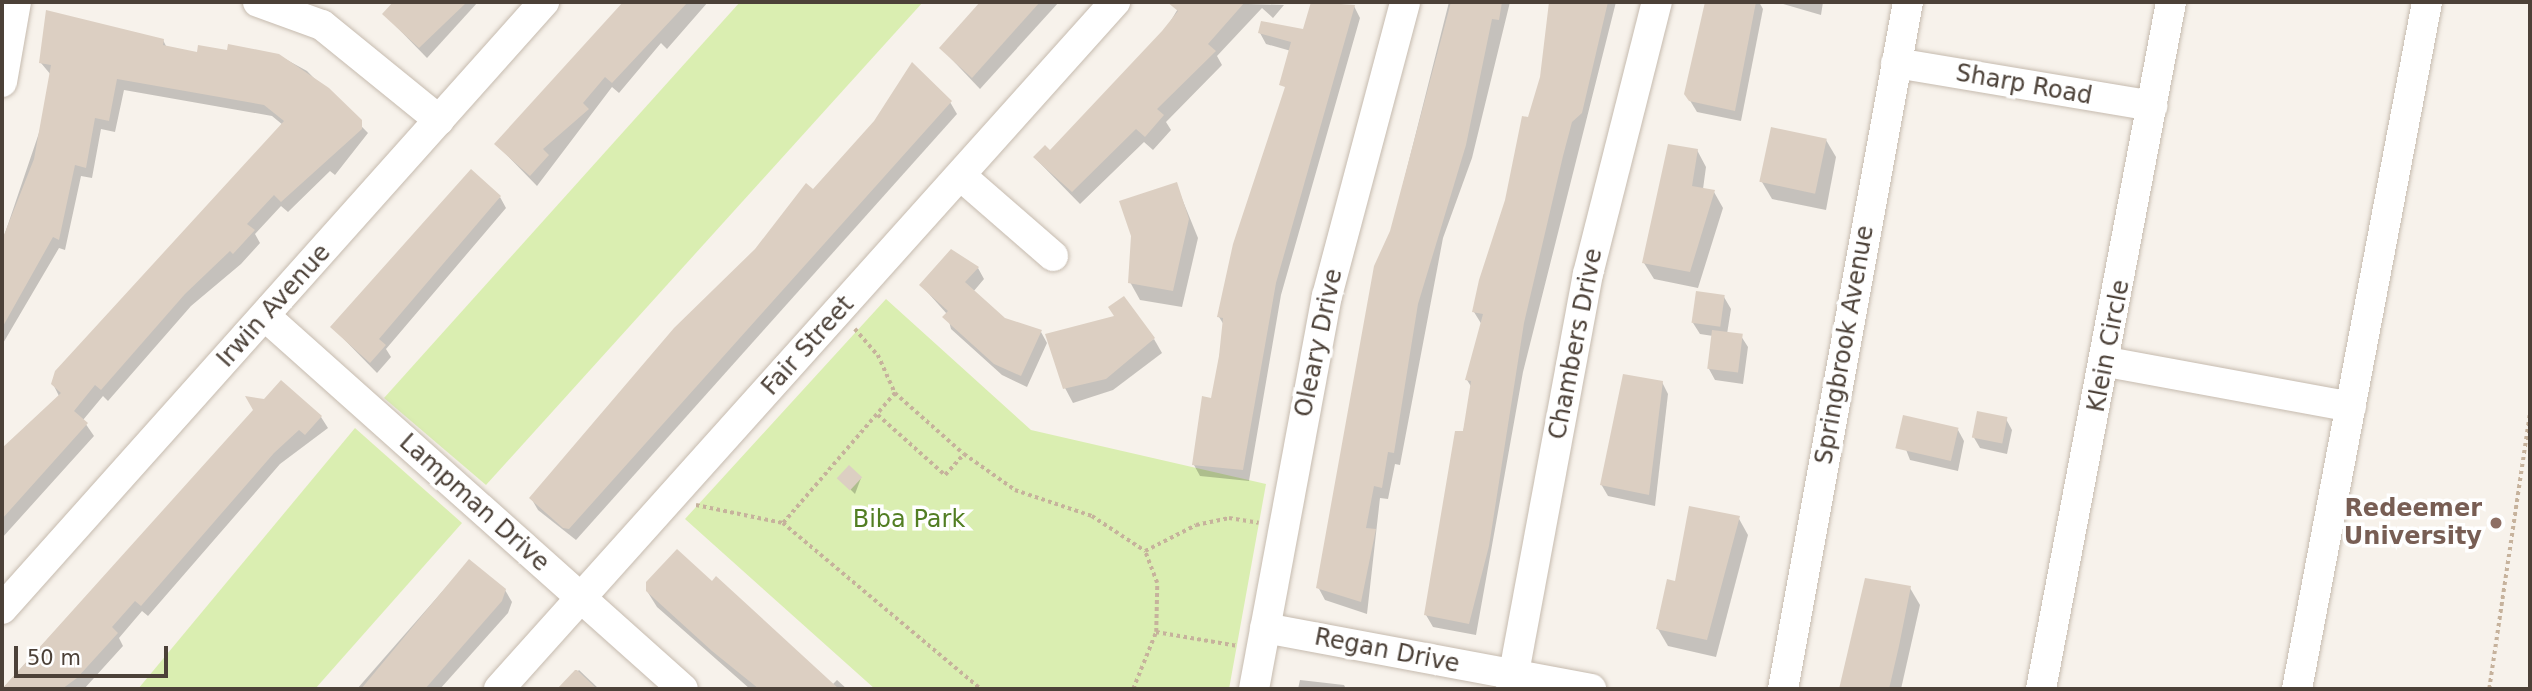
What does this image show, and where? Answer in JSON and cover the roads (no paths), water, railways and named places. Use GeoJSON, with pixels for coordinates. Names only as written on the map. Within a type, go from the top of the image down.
{"type":"FeatureCollection","features":[{"type":"Feature","properties":{"kind":"street"},"geometry":{"type":"LineString","coordinates":[[2,82],[16,2]]}},
{"type":"Feature","properties":{"kind":"street"},"geometry":{"type":"LineString","coordinates":[[258,2],[322,26],[439,120]]}},
{"type":"Feature","properties":{"kind":"street","name":"Irwin Avenue"},"geometry":{"type":"LineString","coordinates":[[2,609],[544,2]]}},
{"type":"Feature","properties":{"kind":"street","name":"Fair Street"},"geometry":{"type":"LineString","coordinates":[[499,689],[1115,2]]}},
{"type":"Feature","properties":{"kind":"street","name":"Oleary Drive"},"geometry":{"type":"LineString","coordinates":[[1254,689],[1326,296],[1405,2]]}},
{"type":"Feature","properties":{"kind":"street","name":"Chambers Drive"},"geometry":{"type":"LineString","coordinates":[[1513,682],[1588,274],[1657,2]]}},
{"type":"Feature","properties":{"kind":"street","name":"Springbrook Avenue"},"geometry":{"type":"LineString","coordinates":[[1783,689],[1908,2]]}},
{"type":"Feature","properties":{"kind":"street","name":"Klein Circle"},"geometry":{"type":"LineString","coordinates":[[2041,689],[2107,362],[2171,2]]}},
{"type":"Feature","properties":{"kind":"street"},"geometry":{"type":"LineString","coordinates":[[2297,689],[2427,2]]}},
{"type":"Feature","properties":{"kind":"street","name":"Sharp Road"},"geometry":{"type":"LineString","coordinates":[[1896,63],[2152,106]]}},
{"type":"Feature","properties":{"kind":"street"},"geometry":{"type":"LineString","coordinates":[[961,176],[1053,256]]}},
{"type":"Feature","properties":{"kind":"street","name":"Lampman Drive"},"geometry":{"type":"LineString","coordinates":[[265,316],[683,689]]}},
{"type":"Feature","properties":{"kind":"street"},"geometry":{"type":"LineString","coordinates":[[2107,362],[2351,407]]}},
{"type":"Feature","properties":{"kind":"street","name":"Regan Drive"},"geometry":{"type":"LineString","coordinates":[[1265,628],[1513,682],[1591,689]]}},
{"type":"Feature","properties":{"kind":"place","name":"Redeemer University"},"geometry":{"type":"Point","coordinates":[2496,523]}},
{"type":"Feature","properties":{"kind":"park label","name":"Biba Park"},"geometry":{"type":"Point","coordinates":[909,520]}}]}
